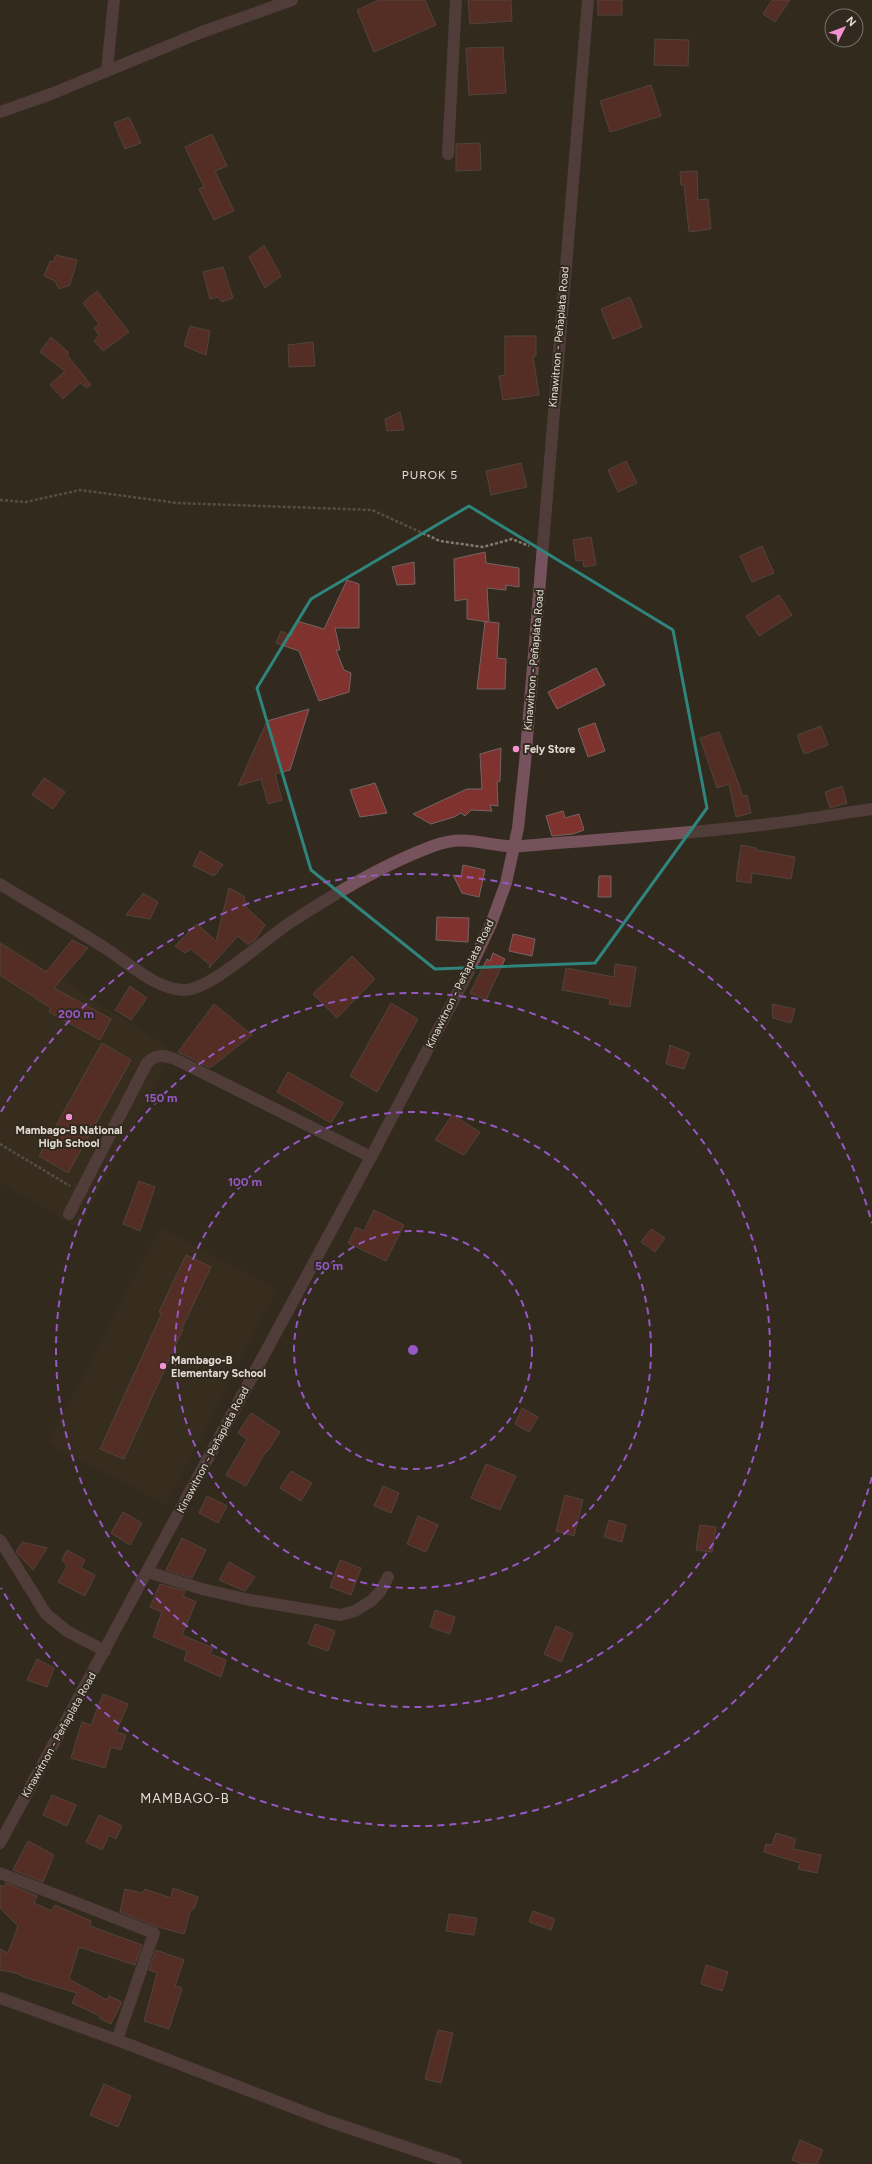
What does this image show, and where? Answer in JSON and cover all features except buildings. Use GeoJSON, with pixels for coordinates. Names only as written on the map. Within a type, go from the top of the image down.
{"type":"FeatureCollection","features":[{"type":"Feature","properties":{"kind":"street"},"geometry":{"type":"LineString","coordinates":[[107,70],[114,0]]}},
{"type":"Feature","properties":{"kind":"street"},"geometry":{"type":"LineString","coordinates":[[0,112],[51,94],[202,32],[292,0]]}},
{"type":"Feature","properties":{"kind":"street"},"geometry":{"type":"LineString","coordinates":[[448,154],[456,0]]}},
{"type":"Feature","properties":{"kind":"street","name":"Kinawitnon - Peñaplata Road"},"geometry":{"type":"LineString","coordinates":[[0,1842],[148,1572],[371,1157],[468,973],[491,924],[506,883],[518,828],[525,763],[588,0]]}},
{"type":"Feature","properties":{"kind":"street"},"geometry":{"type":"LineString","coordinates":[[0,884],[105,948],[135,969],[169,988],[186,990],[200,987],[217,977],[289,923],[331,897],[410,855],[453,840],[469,839],[514,847],[768,824],[872,809]]}},
{"type":"Feature","properties":{"kind":"street"},"geometry":{"type":"LineString","coordinates":[[69,1214],[147,1063],[153,1057],[159,1055],[177,1060],[371,1157]]}},
{"type":"Feature","properties":{"kind":"street"},"geometry":{"type":"LineString","coordinates":[[0,1540],[3,1551],[46,1614],[67,1631],[105,1651]]}},
{"type":"Feature","properties":{"kind":"street"},"geometry":{"type":"LineString","coordinates":[[148,1572],[202,1590],[250,1600],[340,1615],[355,1611],[371,1601],[380,1592],[388,1577]]}},
{"type":"Feature","properties":{"kind":"street"},"geometry":{"type":"LineString","coordinates":[[0,1873],[154,1933],[117,2040]]}},
{"type":"Feature","properties":{"kind":"street"},"geometry":{"type":"LineString","coordinates":[[0,1998],[117,2040],[328,2121],[456,2164]]}},
{"type":"Feature","properties":{"kind":"path"},"geometry":{"type":"LineString","coordinates":[[0,500],[26,502],[80,490],[178,502],[372,510],[440,541],[483,547],[512,539],[542,552]]}},
{"type":"Feature","properties":{"kind":"path"},"geometry":{"type":"LineString","coordinates":[[0,1144],[80,1192]]}},
{"type":"Feature","properties":{"kind":"highlighted area"},"geometry":{"type":"Polygon","coordinates":[[[469,506],[673,630],[707,808],[595,963],[435,969],[311,870],[257,688],[311,599],[469,506]]]}},
{"type":"Feature","properties":{"kind":"shaded area","name":"Mambago-B National High School"},"geometry":{"type":"Polygon","coordinates":[[[0,939],[173,1051],[79,1228],[0,1183],[0,939]]]}},
{"type":"Feature","properties":{"kind":"shaded area","name":"Mambago-B Elementary School"},"geometry":{"type":"Polygon","coordinates":[[[160,1228],[277,1289],[166,1505],[48,1443],[160,1228]]]}},
{"type":"Feature","properties":{"kind":"place","name":"Fely Store"},"geometry":{"type":"Point","coordinates":[516,749]}},
{"type":"Feature","properties":{"kind":"place","name":"Mambago-B National High School"},"geometry":{"type":"Point","coordinates":[69,1117]}},
{"type":"Feature","properties":{"kind":"place","name":"Mambago-B Elementary School"},"geometry":{"type":"Point","coordinates":[163,1366]}},
{"type":"Feature","properties":{"kind":"district","name":"PUROK 5"},"geometry":{"type":"Point","coordinates":[430,475]}},
{"type":"Feature","properties":{"kind":"district","name":"MAMBAGO-B"},"geometry":{"type":"Point","coordinates":[185,1798]}}]}
